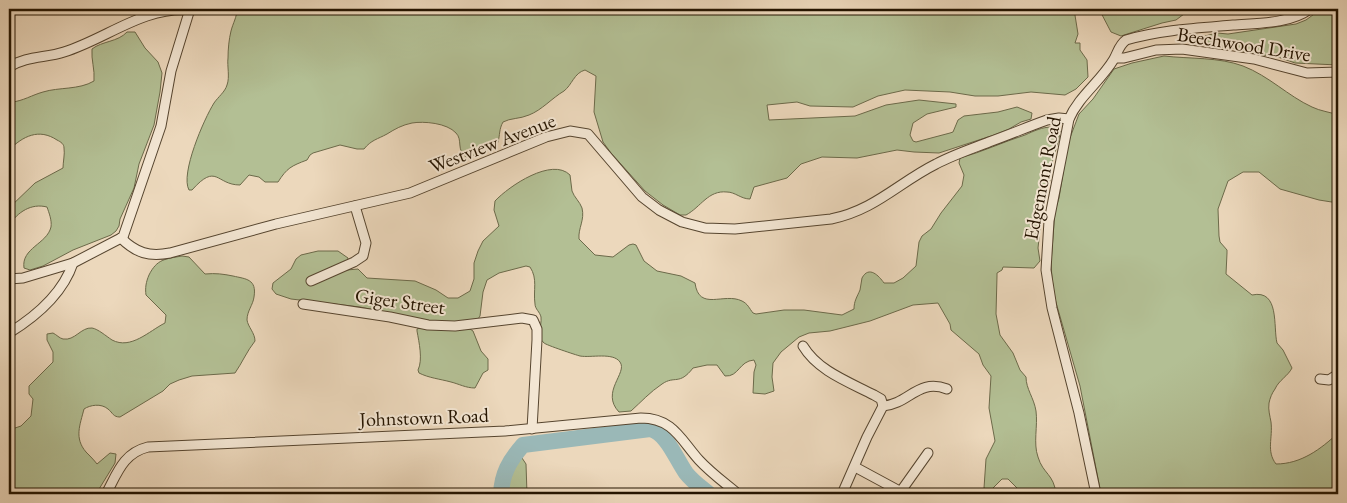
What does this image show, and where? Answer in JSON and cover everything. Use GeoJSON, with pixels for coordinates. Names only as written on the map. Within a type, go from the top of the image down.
{"type":"FeatureCollection","features":[{"type":"Feature","properties":{"kind":"street"},"geometry":{"type":"LineString","coordinates":[[9,67],[24,60],[78,47],[140,19],[176,10],[190,9],[172,65],[161,126],[124,234],[121,238],[73,263],[36,275],[9,279]]}},
{"type":"Feature","properties":{"kind":"street","name":"Edgemont Road"},"geometry":{"type":"LineString","coordinates":[[1096,494],[1081,421],[1052,308],[1046,276],[1049,221],[1069,119],[1076,105],[1115,58],[1122,43],[1131,39],[1190,30],[1276,21],[1310,9]]}},
{"type":"Feature","properties":{"kind":"street","name":"Beechwood Drive"},"geometry":{"type":"LineString","coordinates":[[1115,58],[1124,58],[1156,50],[1182,48],[1254,59],[1307,73],[1338,72]]}},
{"type":"Feature","properties":{"kind":"street","name":"Westview Avenue"},"geometry":{"type":"LineString","coordinates":[[121,238],[139,252],[160,255],[419,190],[546,137],[570,131],[588,134],[642,197],[659,210],[682,222],[705,228],[735,229],[831,219],[866,208],[926,168],[950,157],[1047,120],[1069,119]]}},
{"type":"Feature","properties":{"kind":"street"},"geometry":{"type":"LineString","coordinates":[[311,280],[354,262],[363,256],[366,243],[355,206]]}},
{"type":"Feature","properties":{"kind":"street"},"geometry":{"type":"LineString","coordinates":[[9,333],[26,322],[46,304],[66,279],[73,263]]}},
{"type":"Feature","properties":{"kind":"street","name":"Giger Street"},"geometry":{"type":"LineString","coordinates":[[302,304],[428,325],[455,326],[522,318],[533,320],[537,329],[537,340],[532,429]]}},
{"type":"Feature","properties":{"kind":"street"},"geometry":{"type":"LineString","coordinates":[[803,346],[816,363],[881,399],[883,406],[867,436],[856,466],[842,494]]}},
{"type":"Feature","properties":{"kind":"street"},"geometry":{"type":"LineString","coordinates":[[1320,379],[1329,380],[1338,374]]}},
{"type":"Feature","properties":{"kind":"street"},"geometry":{"type":"LineString","coordinates":[[883,406],[892,404],[918,390],[933,385],[947,389]]}},
{"type":"Feature","properties":{"kind":"street","name":"Johnstown Road"},"geometry":{"type":"LineString","coordinates":[[106,494],[126,458],[140,449],[148,447],[532,429],[641,418],[657,420],[671,427],[700,461],[738,494]]}},
{"type":"Feature","properties":{"kind":"street"},"geometry":{"type":"LineString","coordinates":[[856,466],[903,493],[928,453]]}},
{"type":"Feature","properties":{"kind":"green space"},"geometry":{"type":"Polygon","coordinates":[[[237,9],[1074,9],[1078,34],[1075,43],[1080,43],[1080,50],[1087,60],[1088,77],[1076,89],[1065,95],[1031,92],[998,96],[975,96],[950,92],[905,90],[878,96],[853,107],[810,106],[797,102],[767,105],[769,120],[855,116],[886,105],[919,100],[956,104],[956,107],[927,114],[913,123],[910,135],[913,141],[916,142],[953,132],[958,120],[964,116],[998,112],[1017,107],[1032,113],[1031,119],[1009,129],[939,153],[897,150],[857,158],[822,157],[801,164],[787,178],[754,187],[750,199],[730,192],[720,192],[710,196],[686,215],[680,215],[645,191],[603,142],[594,112],[596,76],[585,70],[576,76],[564,91],[534,113],[503,122],[496,145],[469,157],[466,157],[461,151],[456,133],[447,127],[423,122],[412,123],[399,127],[375,140],[364,149],[340,145],[313,153],[307,160],[290,168],[278,182],[265,182],[259,177],[249,175],[240,185],[212,176],[207,177],[192,190],[189,190],[187,182],[188,172],[194,146],[214,103],[225,90],[228,82],[229,41],[237,9]]]}},
{"type":"Feature","properties":{"kind":"green space"},"geometry":{"type":"Polygon","coordinates":[[[1099,9],[1186,9],[1184,14],[1176,20],[1121,36],[1111,32],[1099,9]]]}},
{"type":"Feature","properties":{"kind":"green space"},"geometry":{"type":"Polygon","coordinates":[[[1321,9],[1338,9],[1338,65],[1295,63],[1278,57],[1249,53],[1233,48],[1209,46],[1202,41],[1205,36],[1217,33],[1228,34],[1296,24],[1306,20],[1321,9]]]}},
{"type":"Feature","properties":{"kind":"green space"},"geometry":{"type":"Polygon","coordinates":[[[127,32],[135,32],[145,48],[158,62],[162,73],[154,125],[139,164],[134,188],[120,219],[119,226],[111,235],[73,250],[43,266],[30,270],[24,268],[26,256],[49,233],[51,227],[50,217],[47,207],[36,206],[16,216],[9,225],[9,208],[35,183],[63,168],[64,150],[62,143],[50,136],[38,134],[31,135],[20,141],[9,150],[9,96],[12,102],[43,92],[82,86],[94,81],[92,49],[100,44],[119,38],[127,32]]]}},
{"type":"Feature","properties":{"kind":"green space"},"geometry":{"type":"Polygon","coordinates":[[[1164,56],[1214,60],[1243,66],[1261,75],[1303,102],[1338,115],[1338,203],[1319,200],[1280,189],[1259,172],[1243,172],[1228,181],[1218,209],[1220,242],[1227,250],[1226,274],[1252,295],[1261,295],[1271,303],[1274,311],[1277,343],[1283,350],[1292,368],[1277,386],[1269,403],[1271,454],[1273,459],[1276,464],[1302,458],[1318,450],[1338,433],[1338,494],[1101,494],[1080,386],[1055,299],[1051,263],[1055,211],[1068,143],[1079,114],[1093,99],[1114,69],[1164,56]]]}},
{"type":"Feature","properties":{"kind":"green space"},"geometry":{"type":"Polygon","coordinates":[[[1052,127],[1060,131],[1051,166],[1050,180],[1043,203],[1038,248],[1040,261],[1034,268],[1003,267],[997,273],[996,314],[1000,335],[1013,353],[1020,370],[1026,377],[1027,386],[1036,411],[1037,452],[1040,463],[1053,482],[1056,494],[1023,494],[1008,479],[1002,479],[992,489],[984,488],[986,459],[995,441],[989,408],[991,376],[983,365],[979,354],[951,330],[950,324],[938,303],[913,305],[870,321],[830,331],[809,333],[799,337],[781,352],[773,363],[774,391],[765,394],[753,393],[756,365],[754,360],[745,363],[730,376],[725,376],[717,365],[707,365],[693,368],[680,379],[666,381],[631,411],[619,412],[614,405],[612,397],[621,372],[620,362],[617,359],[607,356],[580,356],[550,346],[544,343],[540,337],[541,317],[535,306],[535,280],[530,267],[526,266],[499,273],[487,280],[478,319],[458,323],[421,320],[360,307],[291,299],[276,294],[272,289],[273,283],[291,269],[296,259],[301,255],[318,251],[338,251],[348,258],[347,270],[358,269],[367,278],[415,281],[436,290],[448,298],[458,298],[470,291],[474,279],[474,263],[478,251],[483,241],[499,226],[494,210],[495,201],[520,181],[542,171],[553,169],[562,170],[570,175],[572,191],[583,212],[579,239],[595,255],[613,257],[633,244],[636,245],[644,261],[657,271],[681,276],[695,283],[697,292],[707,299],[728,298],[742,301],[756,314],[784,310],[804,310],[842,315],[854,309],[862,278],[868,272],[877,275],[884,283],[894,283],[903,278],[916,266],[919,242],[922,236],[931,229],[962,186],[964,175],[959,163],[960,158],[1038,130],[1052,127]]]}},
{"type":"Feature","properties":{"kind":"green space"},"geometry":{"type":"Polygon","coordinates":[[[182,256],[189,257],[205,274],[223,274],[242,278],[250,281],[254,287],[253,300],[247,320],[255,341],[235,373],[192,376],[179,380],[120,417],[114,416],[108,409],[99,405],[89,406],[84,409],[79,436],[82,447],[97,464],[110,453],[116,454],[115,463],[96,494],[9,494],[9,430],[21,426],[31,416],[33,399],[29,394],[29,386],[53,362],[53,352],[47,340],[47,334],[53,333],[62,339],[67,339],[88,328],[92,328],[112,340],[126,343],[146,335],[165,323],[166,315],[146,295],[149,275],[158,263],[182,256]]]}},
{"type":"Feature","properties":{"kind":"green space"},"geometry":{"type":"Polygon","coordinates":[[[417,329],[442,330],[470,329],[473,331],[481,351],[488,359],[488,370],[483,373],[475,388],[419,373],[420,346],[417,329]]]}},
{"type":"Feature","properties":{"kind":"green space"},"geometry":{"type":"Polygon","coordinates":[[[519,458],[522,458],[526,464],[527,494],[503,494],[508,469],[519,458]]]}},
{"type":"Feature","properties":{"kind":"waterway"},"geometry":{"type":"LineString","coordinates":[[501,494],[507,468],[523,445],[650,429],[656,431],[666,441],[686,473],[709,494]]}}]}
